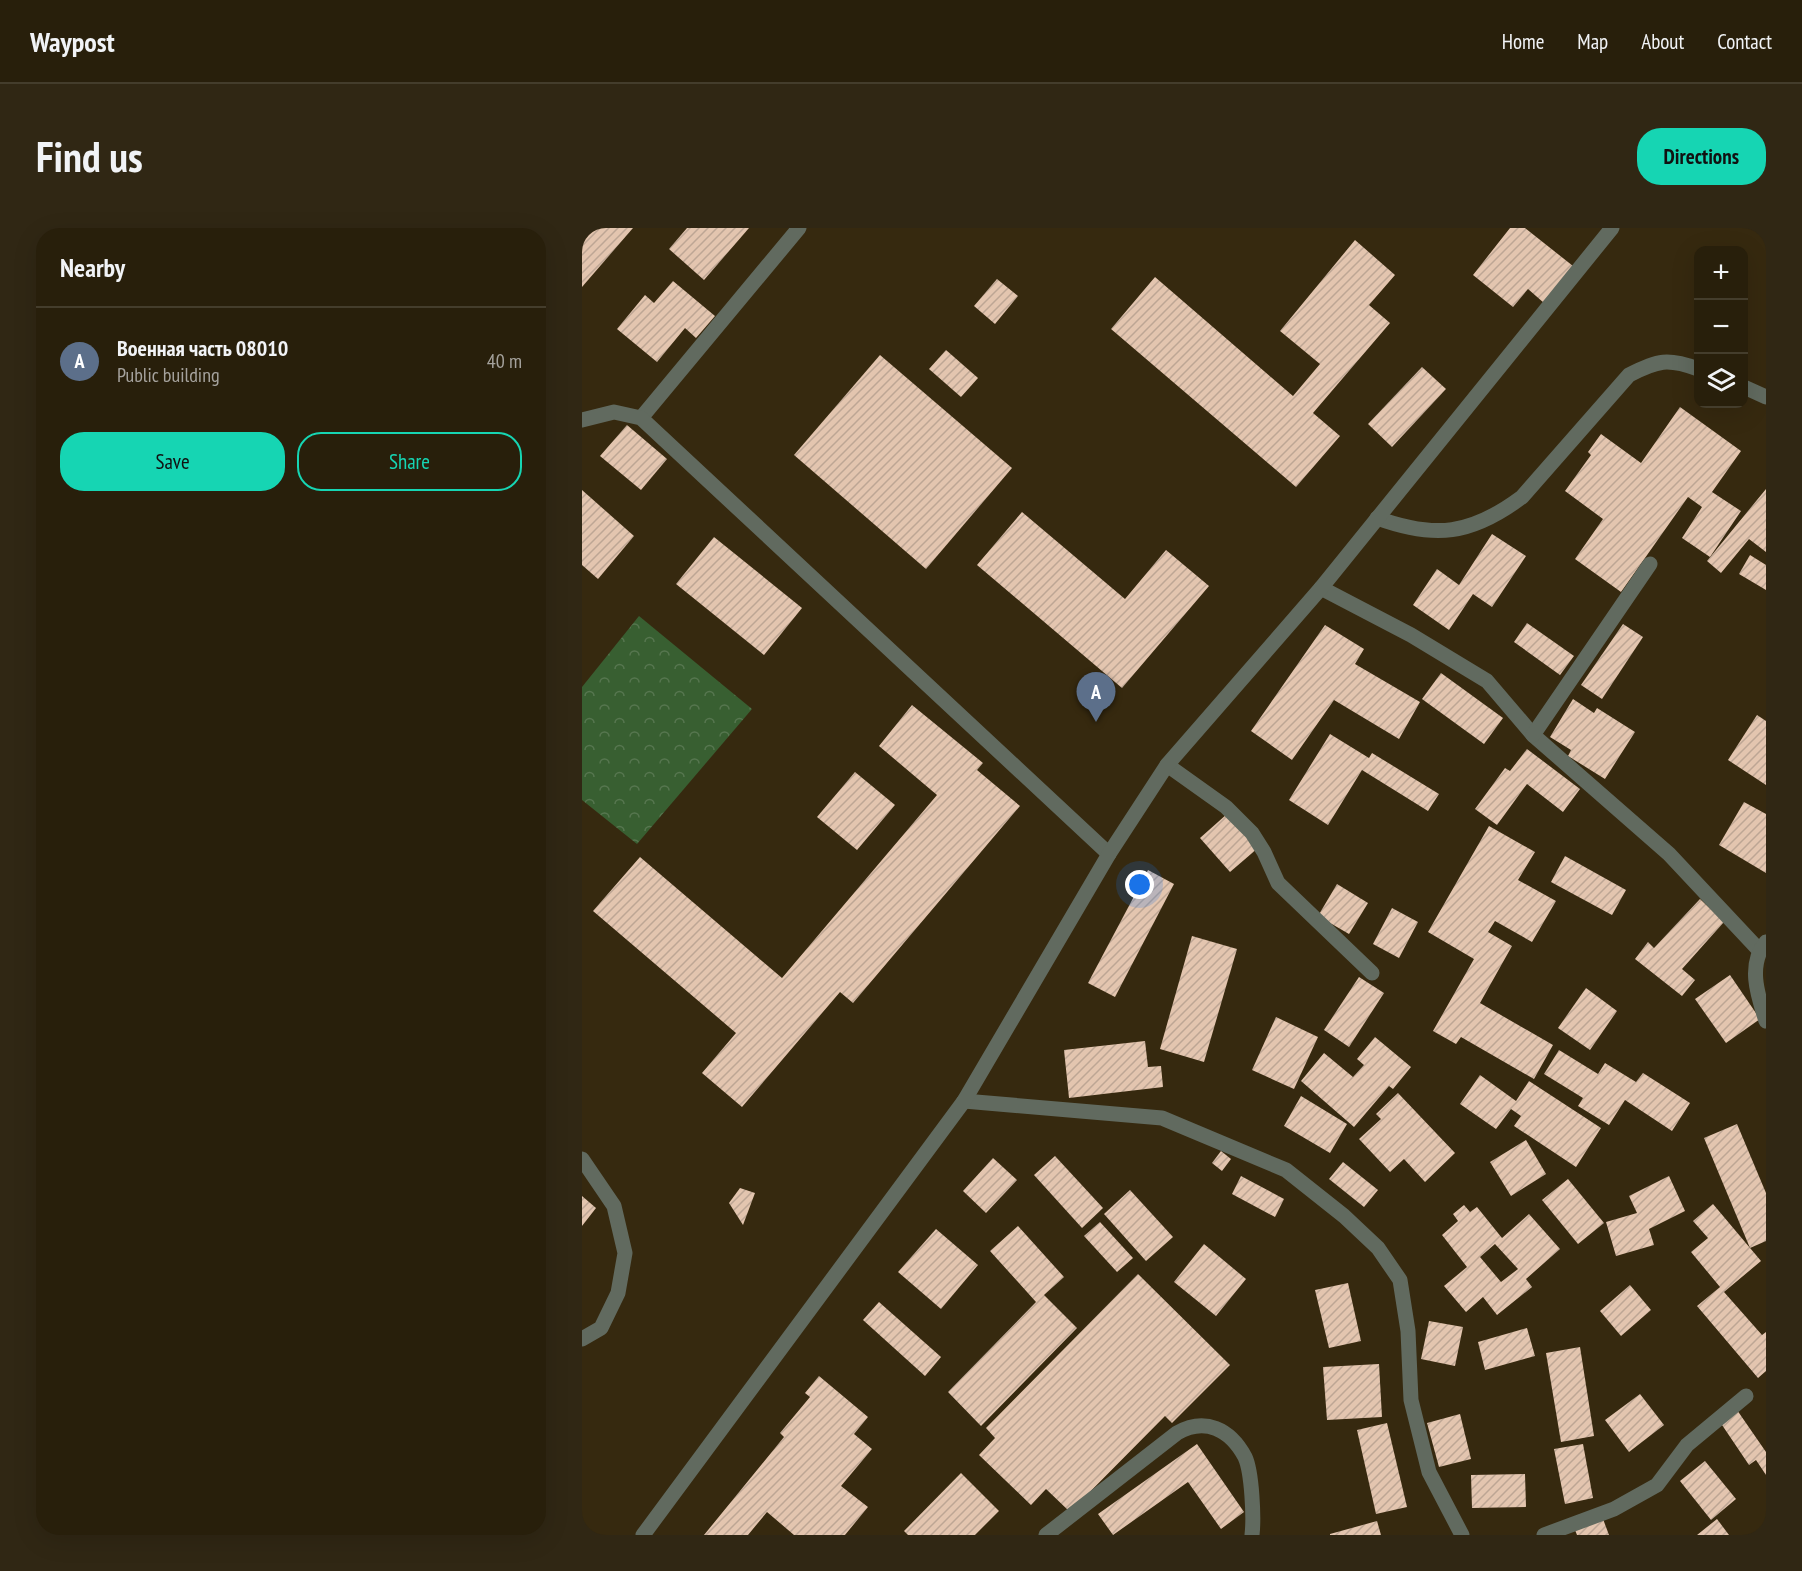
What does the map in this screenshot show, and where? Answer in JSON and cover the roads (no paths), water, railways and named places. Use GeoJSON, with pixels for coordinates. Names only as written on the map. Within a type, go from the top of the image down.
{"type":"FeatureCollection","features":[{"type":"Feature","properties":{"kind":"street"},"geometry":{"type":"LineString","coordinates":[[641,418],[799,228]]}},
{"type":"Feature","properties":{"kind":"street"},"geometry":{"type":"LineString","coordinates":[[643,1535],[964,1101],[1109,854],[1167,765],[1321,588],[1612,228]]}},
{"type":"Feature","properties":{"kind":"street"},"geometry":{"type":"LineString","coordinates":[[1377,518],[1404,528],[1438,533],[1464,528],[1502,513],[1522,497],[1629,375],[1653,363],[1675,360],[1694,367]]}},
{"type":"Feature","properties":{"kind":"street"},"geometry":{"type":"LineString","coordinates":[[1748,389],[1766,397]]}},
{"type":"Feature","properties":{"kind":"street"},"geometry":{"type":"LineString","coordinates":[[582,420],[614,412],[641,418],[1109,854]]}},
{"type":"Feature","properties":{"kind":"street"},"geometry":{"type":"LineString","coordinates":[[1533,735],[1650,564]]}},
{"type":"Feature","properties":{"kind":"street"},"geometry":{"type":"LineString","coordinates":[[1321,588],[1411,635],[1487,681],[1533,735],[1669,854],[1763,946],[1755,986],[1766,1021]]}},
{"type":"Feature","properties":{"kind":"street"},"geometry":{"type":"LineString","coordinates":[[1167,765],[1226,807],[1252,833],[1278,883],[1372,973]]}},
{"type":"Feature","properties":{"kind":"street"},"geometry":{"type":"LineString","coordinates":[[964,1101],[1162,1118],[1286,1170],[1344,1216],[1378,1248],[1400,1280],[1408,1331],[1412,1400],[1429,1472],[1462,1535]]}},
{"type":"Feature","properties":{"kind":"street"},"geometry":{"type":"LineString","coordinates":[[582,1159],[614,1206],[625,1253],[618,1293],[601,1328],[582,1339]]}},
{"type":"Feature","properties":{"kind":"street"},"geometry":{"type":"LineString","coordinates":[[1544,1535],[1614,1509],[1657,1485],[1688,1445],[1746,1396]]}},
{"type":"Feature","properties":{"kind":"street"},"geometry":{"type":"LineString","coordinates":[[1046,1535],[1177,1433],[1189,1426],[1200,1424],[1216,1426],[1246,1458],[1254,1515],[1252,1535]]}},
{"type":"Feature","properties":{"kind":"place","name":"Военная часть 08010"},"geometry":{"type":"Point","coordinates":[1096,722]}}]}
